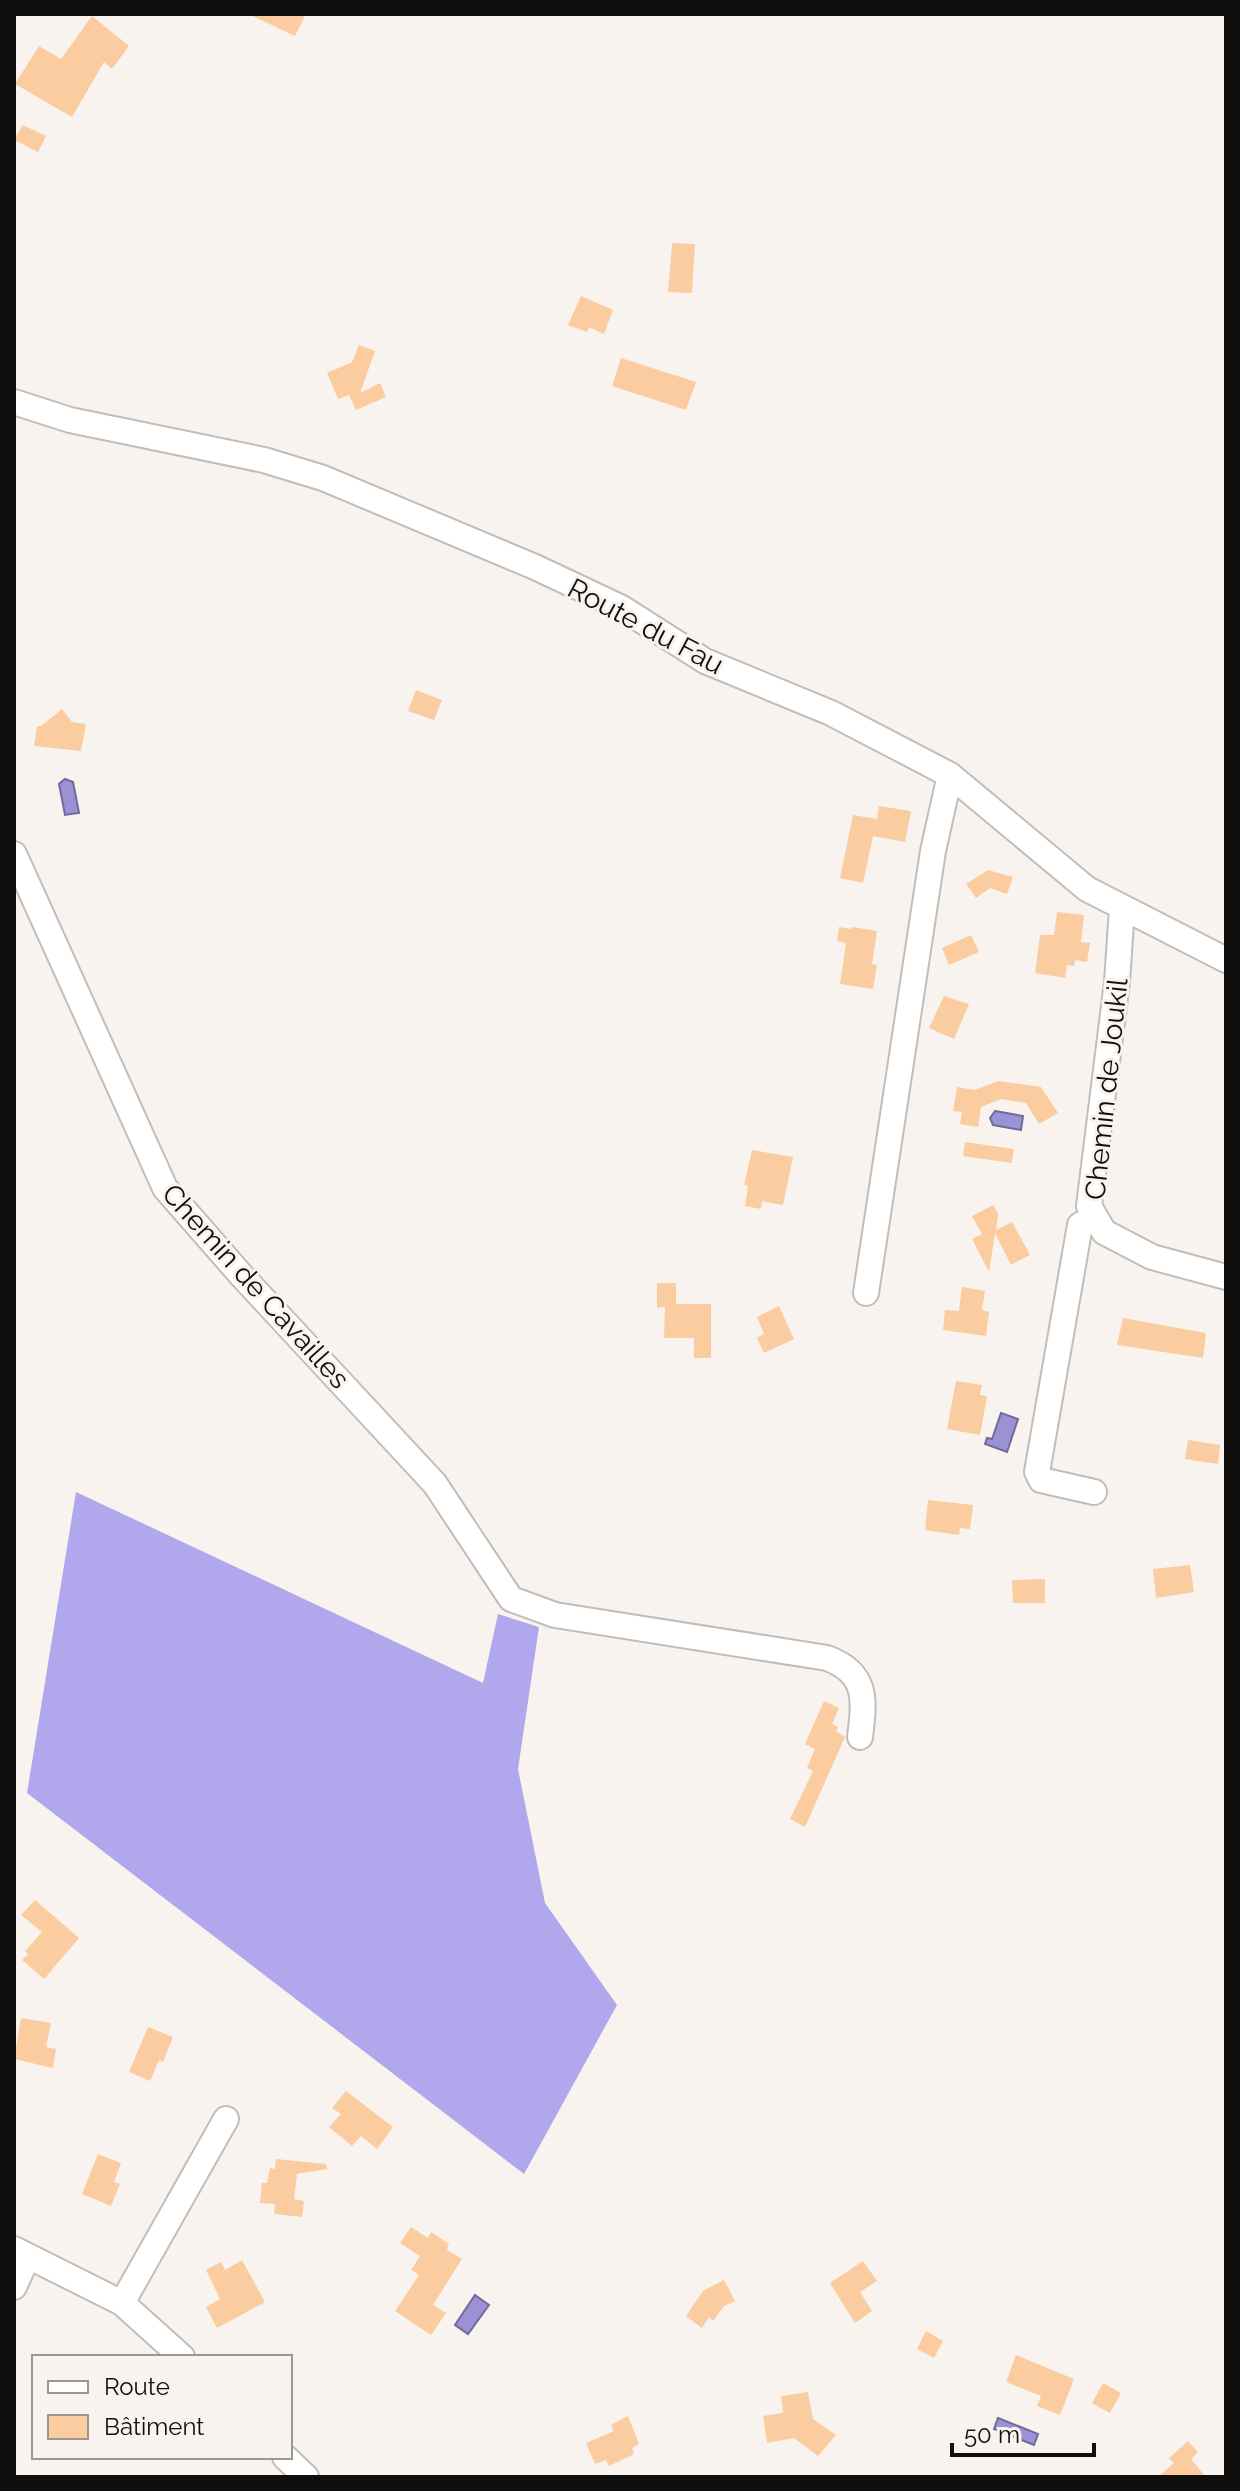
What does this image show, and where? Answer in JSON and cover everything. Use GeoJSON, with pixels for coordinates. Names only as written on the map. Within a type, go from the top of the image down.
{"type":"FeatureCollection","features":[{"type":"Feature","properties":{"kind":"street","name":"Route du Fau"},"geometry":{"type":"LineString","coordinates":[[14,402],[70,420],[264,460],[323,478],[535,567],[622,608],[705,661],[831,713],[950,775],[1087,889],[1226,960]]}},
{"type":"Feature","properties":{"kind":"street"},"geometry":{"type":"LineString","coordinates":[[866,1293],[933,851],[950,775]]}},
{"type":"Feature","properties":{"kind":"street","name":"Chemin de Cavailles"},"geometry":{"type":"LineString","coordinates":[[14,854],[165,1188],[241,1275],[435,1484],[511,1599],[555,1615],[827,1658],[843,1664],[854,1674],[861,1689],[860,1737]]}},
{"type":"Feature","properties":{"kind":"street","name":"Chemin de Joukil"},"geometry":{"type":"LineString","coordinates":[[1122,908],[1117,982],[1089,1206],[1104,1232],[1152,1257],[1226,1277]]}},
{"type":"Feature","properties":{"kind":"street"},"geometry":{"type":"LineString","coordinates":[[1094,1492],[1041,1480],[1037,1472],[1080,1225],[1095,1217]]}},
{"type":"Feature","properties":{"kind":"street"},"geometry":{"type":"LineString","coordinates":[[122,2303],[226,2119]]}},
{"type":"Feature","properties":{"kind":"street"},"geometry":{"type":"LineString","coordinates":[[14,2287],[21,2253],[122,2303],[180,2355]]}},
{"type":"Feature","properties":{"kind":"street"},"geometry":{"type":"LineString","coordinates":[[287,2459],[306,2477]]}},
{"type":"Feature","properties":{"kind":"shaded area"},"geometry":{"type":"Polygon","coordinates":[[[65,779],[73,782],[79,813],[65,815],[59,784],[65,779]]]}},
{"type":"Feature","properties":{"kind":"shaded area"},"geometry":{"type":"Polygon","coordinates":[[[995,1111],[1023,1116],[1021,1130],[993,1125],[990,1118],[995,1111]]]}},
{"type":"Feature","properties":{"kind":"shaded area"},"geometry":{"type":"Polygon","coordinates":[[[1001,1413],[1018,1419],[1007,1452],[985,1444],[987,1438],[992,1439],[1001,1413]]]}},
{"type":"Feature","properties":{"kind":"shaded area"},"geometry":{"type":"Polygon","coordinates":[[[76,1492],[483,1683],[498,1614],[539,1627],[518,1769],[545,1903],[617,2005],[524,2174],[27,1793],[76,1492]]]}},
{"type":"Feature","properties":{"kind":"shaded area"},"geometry":{"type":"Polygon","coordinates":[[[475,2295],[489,2305],[468,2334],[455,2325],[475,2295]]]}},
{"type":"Feature","properties":{"kind":"shaded area"},"geometry":{"type":"Polygon","coordinates":[[[998,2418],[1038,2434],[1034,2445],[994,2429],[998,2418]]]}},
{"type":"Feature","properties":{"kind":"building"},"geometry":{"type":"Polygon","coordinates":[[[248,14],[306,14],[295,36],[248,14]]]}},
{"type":"Feature","properties":{"kind":"building"},"geometry":{"type":"Polygon","coordinates":[[[92,16],[129,46],[112,69],[104,62],[72,117],[15,84],[39,46],[61,59],[92,16]]]}},
{"type":"Feature","properties":{"kind":"building"},"geometry":{"type":"Polygon","coordinates":[[[23,125],[46,136],[38,152],[14,140],[23,125]]]}},
{"type":"Feature","properties":{"kind":"building"},"geometry":{"type":"Polygon","coordinates":[[[672,243],[695,244],[692,293],[668,292],[672,243]]]}},
{"type":"Feature","properties":{"kind":"building"},"geometry":{"type":"Polygon","coordinates":[[[581,296],[613,310],[604,334],[589,327],[587,332],[568,325],[581,296]]]}},
{"type":"Feature","properties":{"kind":"building"},"geometry":{"type":"Polygon","coordinates":[[[359,345],[375,351],[360,393],[380,383],[386,397],[356,410],[349,395],[338,399],[327,373],[352,362],[359,345]]]}},
{"type":"Feature","properties":{"kind":"building"},"geometry":{"type":"Polygon","coordinates":[[[621,358],[696,382],[686,410],[612,386],[621,358]]]}},
{"type":"Feature","properties":{"kind":"building"},"geometry":{"type":"Polygon","coordinates":[[[416,690],[442,700],[434,720],[408,711],[416,690]]]}},
{"type":"Feature","properties":{"kind":"building"},"geometry":{"type":"Polygon","coordinates":[[[62,709],[72,722],[86,724],[81,751],[34,746],[37,726],[62,709]]]}},
{"type":"Feature","properties":{"kind":"building"},"geometry":{"type":"Polygon","coordinates":[[[879,806],[911,811],[905,842],[873,836],[863,883],[840,878],[853,815],[877,819],[879,806]]]}},
{"type":"Feature","properties":{"kind":"building"},"geometry":{"type":"Polygon","coordinates":[[[988,870],[1013,877],[1007,894],[990,888],[976,898],[966,884],[988,870]]]}},
{"type":"Feature","properties":{"kind":"building"},"geometry":{"type":"Polygon","coordinates":[[[1057,912],[1084,915],[1081,942],[1090,943],[1087,962],[1075,960],[1074,966],[1067,965],[1065,978],[1035,973],[1040,935],[1054,935],[1057,912]]]}},
{"type":"Feature","properties":{"kind":"building"},"geometry":{"type":"Polygon","coordinates":[[[839,927],[877,931],[872,964],[877,965],[873,989],[840,984],[846,943],[837,941],[839,927]]]}},
{"type":"Feature","properties":{"kind":"building"},"geometry":{"type":"Polygon","coordinates":[[[971,935],[979,952],[949,965],[942,948],[971,935]]]}},
{"type":"Feature","properties":{"kind":"building"},"geometry":{"type":"Polygon","coordinates":[[[944,996],[969,1004],[954,1039],[929,1028],[944,996]]]}},
{"type":"Feature","properties":{"kind":"building"},"geometry":{"type":"Polygon","coordinates":[[[999,1081],[1041,1087],[1058,1113],[1039,1124],[1026,1103],[1001,1099],[981,1107],[978,1127],[960,1124],[962,1112],[953,1111],[957,1087],[974,1090],[999,1081]]]}},
{"type":"Feature","properties":{"kind":"building"},"geometry":{"type":"Polygon","coordinates":[[[965,1142],[1014,1149],[1012,1163],[963,1156],[965,1142]]]}},
{"type":"Feature","properties":{"kind":"building"},"geometry":{"type":"Polygon","coordinates":[[[752,1150],[793,1157],[783,1205],[762,1201],[761,1209],[745,1206],[748,1186],[744,1185],[752,1150]]]}},
{"type":"Feature","properties":{"kind":"building"},"geometry":{"type":"Polygon","coordinates":[[[993,1205],[998,1214],[996,1230],[1012,1222],[1030,1255],[1011,1265],[995,1233],[989,1272],[972,1239],[982,1234],[972,1216],[993,1205]]]}},
{"type":"Feature","properties":{"kind":"building"},"geometry":{"type":"Polygon","coordinates":[[[657,1283],[676,1283],[676,1304],[711,1304],[711,1358],[694,1358],[694,1338],[664,1338],[665,1307],[657,1308],[657,1283]]]}},
{"type":"Feature","properties":{"kind":"building"},"geometry":{"type":"Polygon","coordinates":[[[962,1287],[985,1291],[982,1310],[989,1312],[986,1336],[943,1330],[945,1310],[959,1311],[962,1287]]]}},
{"type":"Feature","properties":{"kind":"building"},"geometry":{"type":"Polygon","coordinates":[[[779,1306],[794,1339],[764,1353],[757,1338],[764,1334],[757,1317],[779,1306]]]}},
{"type":"Feature","properties":{"kind":"building"},"geometry":{"type":"Polygon","coordinates":[[[1123,1318],[1206,1333],[1203,1358],[1117,1345],[1123,1318]]]}},
{"type":"Feature","properties":{"kind":"building"},"geometry":{"type":"Polygon","coordinates":[[[956,1381],[982,1385],[980,1395],[987,1396],[980,1435],[947,1429],[956,1381]]]}},
{"type":"Feature","properties":{"kind":"building"},"geometry":{"type":"Polygon","coordinates":[[[1188,1440],[1220,1445],[1218,1464],[1185,1459],[1188,1440]]]}},
{"type":"Feature","properties":{"kind":"building"},"geometry":{"type":"Polygon","coordinates":[[[928,1500],[973,1505],[970,1529],[960,1528],[959,1535],[925,1530],[928,1500]]]}},
{"type":"Feature","properties":{"kind":"building"},"geometry":{"type":"Polygon","coordinates":[[[1190,1565],[1194,1592],[1156,1598],[1153,1569],[1190,1565]]]}},
{"type":"Feature","properties":{"kind":"building"},"geometry":{"type":"Polygon","coordinates":[[[1045,1579],[1045,1603],[1013,1603],[1012,1580],[1045,1579]]]}},
{"type":"Feature","properties":{"kind":"building"},"geometry":{"type":"Polygon","coordinates":[[[824,1701],[839,1708],[832,1724],[845,1737],[805,1827],[790,1819],[813,1771],[807,1768],[815,1749],[805,1744],[824,1701]]]}},
{"type":"Feature","properties":{"kind":"building"},"geometry":{"type":"Polygon","coordinates":[[[35,1900],[79,1938],[44,1979],[22,1960],[28,1954],[25,1951],[42,1932],[21,1915],[35,1900]]]}},
{"type":"Feature","properties":{"kind":"building"},"geometry":{"type":"Polygon","coordinates":[[[21,2018],[51,2023],[46,2047],[56,2049],[53,2068],[14,2059],[21,2018]]]}},
{"type":"Feature","properties":{"kind":"building"},"geometry":{"type":"Polygon","coordinates":[[[148,2027],[173,2037],[163,2062],[159,2060],[150,2081],[129,2072],[148,2027]]]}},
{"type":"Feature","properties":{"kind":"building"},"geometry":{"type":"Polygon","coordinates":[[[346,2091],[393,2127],[377,2149],[361,2136],[352,2146],[329,2127],[341,2114],[332,2108],[346,2091]]]}},
{"type":"Feature","properties":{"kind":"building"},"geometry":{"type":"Polygon","coordinates":[[[98,2154],[121,2163],[114,2182],[120,2184],[111,2206],[82,2194],[98,2154]]]}},
{"type":"Feature","properties":{"kind":"building"},"geometry":{"type":"Polygon","coordinates":[[[276,2159],[326,2164],[327,2169],[297,2174],[294,2199],[304,2201],[302,2217],[274,2214],[275,2204],[260,2203],[262,2183],[267,2183],[270,2168],[275,2169],[276,2159]]]}},
{"type":"Feature","properties":{"kind":"building"},"geometry":{"type":"Polygon","coordinates":[[[411,2227],[428,2238],[431,2232],[449,2244],[447,2250],[462,2259],[433,2305],[446,2313],[431,2335],[395,2311],[419,2275],[411,2270],[420,2256],[400,2243],[411,2227]]]}},
{"type":"Feature","properties":{"kind":"building"},"geometry":{"type":"Polygon","coordinates":[[[242,2260],[265,2302],[217,2328],[206,2307],[220,2299],[206,2270],[221,2262],[225,2270],[242,2260]]]}},
{"type":"Feature","properties":{"kind":"building"},"geometry":{"type":"Polygon","coordinates":[[[863,2261],[877,2281],[860,2292],[872,2311],[855,2323],[830,2283],[863,2261]]]}},
{"type":"Feature","properties":{"kind":"building"},"geometry":{"type":"Polygon","coordinates":[[[724,2280],[735,2301],[724,2306],[713,2321],[709,2317],[702,2328],[686,2316],[703,2291],[724,2280]]]}},
{"type":"Feature","properties":{"kind":"building"},"geometry":{"type":"Polygon","coordinates":[[[926,2331],[943,2341],[934,2358],[917,2349],[926,2331]]]}},
{"type":"Feature","properties":{"kind":"building"},"geometry":{"type":"Polygon","coordinates":[[[1016,2355],[1074,2379],[1060,2415],[1037,2406],[1041,2396],[1006,2382],[1016,2355]]]}},
{"type":"Feature","properties":{"kind":"building"},"geometry":{"type":"Polygon","coordinates":[[[1103,2383],[1121,2393],[1110,2413],[1092,2403],[1103,2383]]]}},
{"type":"Feature","properties":{"kind":"building"},"geometry":{"type":"Polygon","coordinates":[[[808,2392],[813,2419],[836,2435],[818,2456],[794,2438],[767,2443],[763,2416],[783,2413],[781,2396],[808,2392]]]}},
{"type":"Feature","properties":{"kind":"building"},"geometry":{"type":"Polygon","coordinates":[[[628,2416],[639,2444],[632,2448],[634,2454],[609,2466],[606,2460],[595,2464],[586,2443],[614,2431],[611,2425],[628,2416]]]}},
{"type":"Feature","properties":{"kind":"building"},"geometry":{"type":"Polygon","coordinates":[[[1188,2441],[1198,2452],[1191,2459],[1206,2477],[1158,2477],[1174,2463],[1169,2458],[1188,2441]]]}}]}
